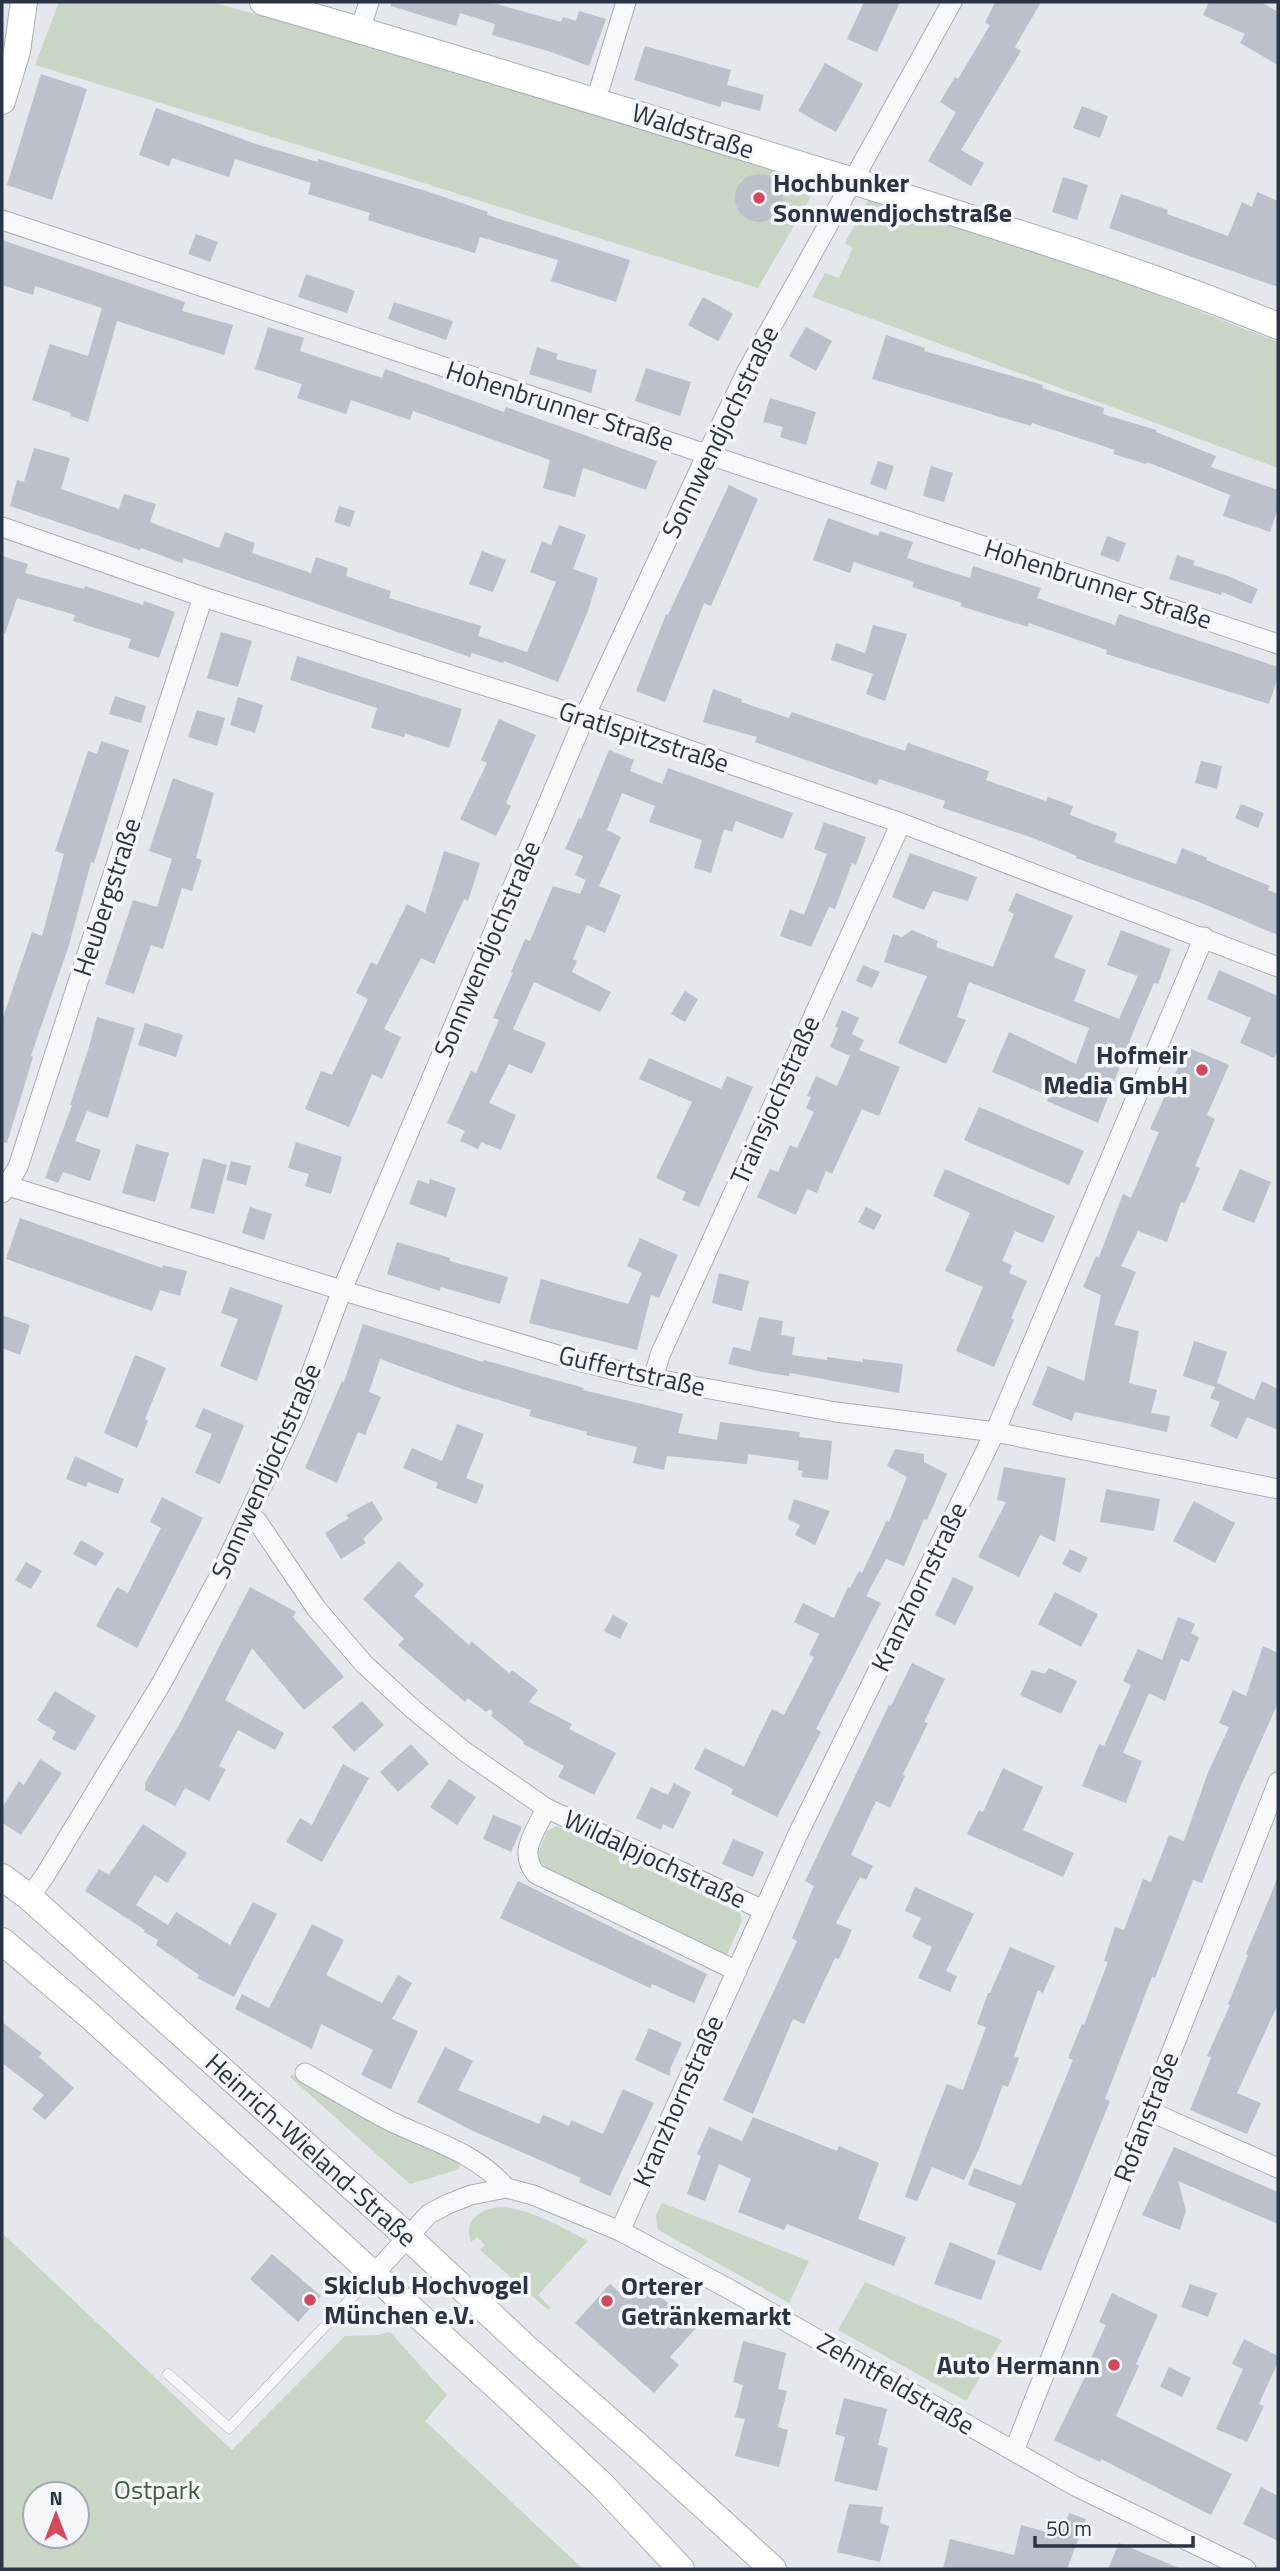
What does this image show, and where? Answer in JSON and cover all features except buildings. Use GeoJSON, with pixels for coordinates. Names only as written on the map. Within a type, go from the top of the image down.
{"type":"FeatureCollection","features":[{"type":"Feature","properties":{"kind":"main road"},"geometry":{"type":"LineString","coordinates":[[2,101],[16,51],[24,2]]}},
{"type":"Feature","properties":{"kind":"main road","name":"Waldstraße"},"geometry":{"type":"LineString","coordinates":[[263,2],[596,100],[1104,261],[1278,326]]}},
{"type":"Feature","properties":{"kind":"main road","name":"Heinrich-Wieland-Straße"},"geometry":{"type":"LineString","coordinates":[[2,1877],[29,1898],[408,2237],[525,2347],[773,2569]]}},
{"type":"Feature","properties":{"kind":"main road","name":"Heinrich-Wieland-Straße"},"geometry":{"type":"LineString","coordinates":[[2,1941],[90,2016],[593,2476],[681,2569]]}},
{"type":"Feature","properties":{"kind":"street"},"geometry":{"type":"LineString","coordinates":[[360,30],[369,2]]}},
{"type":"Feature","properties":{"kind":"street"},"geometry":{"type":"LineString","coordinates":[[596,100],[626,2]]}},
{"type":"Feature","properties":{"kind":"street","name":"Sonnwendjochstraße"},"geometry":{"type":"LineString","coordinates":[[29,1898],[161,1684],[221,1573],[296,1414],[342,1290],[585,716],[747,371],[952,2]]}},
{"type":"Feature","properties":{"kind":"street","name":"Hohenbrunner Straße"},"geometry":{"type":"LineString","coordinates":[[2,220],[1278,644]]}},
{"type":"Feature","properties":{"kind":"street","name":"Gratlspitzstraße"},"geometry":{"type":"LineString","coordinates":[[2,527],[203,597],[585,716],[901,822],[1278,967]]}},
{"type":"Feature","properties":{"kind":"street","name":"Heubergstraße"},"geometry":{"type":"LineString","coordinates":[[3,1187],[18,1167],[203,597]]}},
{"type":"Feature","properties":{"kind":"street","name":"Trainsjochstraße"},"geometry":{"type":"LineString","coordinates":[[653,1379],[672,1329],[901,822]]}},
{"type":"Feature","properties":{"kind":"street","name":"Kranzhornstraße"},"geometry":{"type":"LineString","coordinates":[[620,2231],[763,1910],[995,1432],[1204,937]]}},
{"type":"Feature","properties":{"kind":"street","name":"Guffertstraße"},"geometry":{"type":"LineString","coordinates":[[3,1187],[578,1361],[653,1379],[836,1412],[995,1432],[1278,1489]]}},
{"type":"Feature","properties":{"kind":"street","name":"Wildalpjochstraße"},"geometry":{"type":"LineString","coordinates":[[248,1515],[257,1521],[316,1608],[364,1664],[464,1751],[546,1808],[763,1910]]}},
{"type":"Feature","properties":{"kind":"street","name":"Rofanstraße"},"geometry":{"type":"LineString","coordinates":[[1014,2452],[1278,1782]]}},
{"type":"Feature","properties":{"kind":"street","name":"Wildalpjochstraße"},"geometry":{"type":"LineString","coordinates":[[546,1808],[526,1853],[528,1864],[536,1874],[737,1971]]}},
{"type":"Feature","properties":{"kind":"street","name":"Zehntfeldstraße"},"geometry":{"type":"LineString","coordinates":[[305,2073],[390,2120],[471,2157],[494,2174],[506,2188]]}},
{"type":"Feature","properties":{"kind":"street"},"geometry":{"type":"LineString","coordinates":[[1149,2111],[1278,2168]]}},
{"type":"Feature","properties":{"kind":"street","name":"Zehntfeldstraße"},"geometry":{"type":"LineString","coordinates":[[373,2275],[429,2214],[448,2204],[471,2195],[506,2188],[533,2195],[620,2231],[729,2289],[1075,2486],[1246,2569]]}},
{"type":"Feature","properties":{"kind":"lane"},"geometry":{"type":"LineString","coordinates":[[168,2374],[229,2428],[373,2275]]}},
{"type":"Feature","properties":{"kind":"green space"},"geometry":{"type":"Polygon","coordinates":[[[59,2],[211,2],[347,39],[821,179],[758,288],[35,65],[59,2]]]}},
{"type":"Feature","properties":{"kind":"green space"},"geometry":{"type":"Polygon","coordinates":[[[871,195],[1112,277],[1278,342],[1278,468],[812,297],[825,273],[839,278],[853,248],[845,243],[871,195]]]}},
{"type":"Feature","properties":{"kind":"green space"},"geometry":{"type":"Polygon","coordinates":[[[557,1826],[740,1913],[742,1921],[727,1955],[548,1871],[537,1857],[547,1831],[557,1826]]]}},
{"type":"Feature","properties":{"kind":"green space"},"geometry":{"type":"Polygon","coordinates":[[[293,2074],[459,2164],[460,2169],[410,2184],[290,2077],[293,2074]]]}},
{"type":"Feature","properties":{"kind":"green space"},"geometry":{"type":"Polygon","coordinates":[[[662,2203],[809,2261],[789,2303],[662,2232],[657,2228],[656,2215],[662,2203]]]}},
{"type":"Feature","properties":{"kind":"green space"},"geometry":{"type":"Polygon","coordinates":[[[503,2207],[536,2215],[588,2241],[538,2295],[551,2308],[548,2310],[480,2250],[485,2245],[477,2237],[471,2242],[470,2227],[476,2216],[503,2207]]]}},
{"type":"Feature","properties":{"kind":"green space","name":"Ostpark"},"geometry":{"type":"Polygon","coordinates":[[[2,2233],[232,2450],[345,2336],[390,2332],[447,2395],[425,2421],[583,2569],[2,2569],[2,2233]]]}},
{"type":"Feature","properties":{"kind":"green space"},"geometry":{"type":"Polygon","coordinates":[[[865,2282],[1002,2340],[966,2401],[838,2330],[865,2282]]]}},
{"type":"Feature","properties":{"kind":"place","name":"Hochbunker Sonnwendjochstraße"},"geometry":{"type":"Point","coordinates":[759,198]}},
{"type":"Feature","properties":{"kind":"place","name":"Hofmeir Media GmbH"},"geometry":{"type":"Point","coordinates":[1202,1070]}},
{"type":"Feature","properties":{"kind":"place","name":"Skiclub Hochvogel München e.V."},"geometry":{"type":"Point","coordinates":[310,2300]}},
{"type":"Feature","properties":{"kind":"place","name":"Orterer Getränkemarkt"},"geometry":{"type":"Point","coordinates":[607,2301]}},
{"type":"Feature","properties":{"kind":"place","name":"Auto Hermann"},"geometry":{"type":"Point","coordinates":[1114,2365]}}]}
